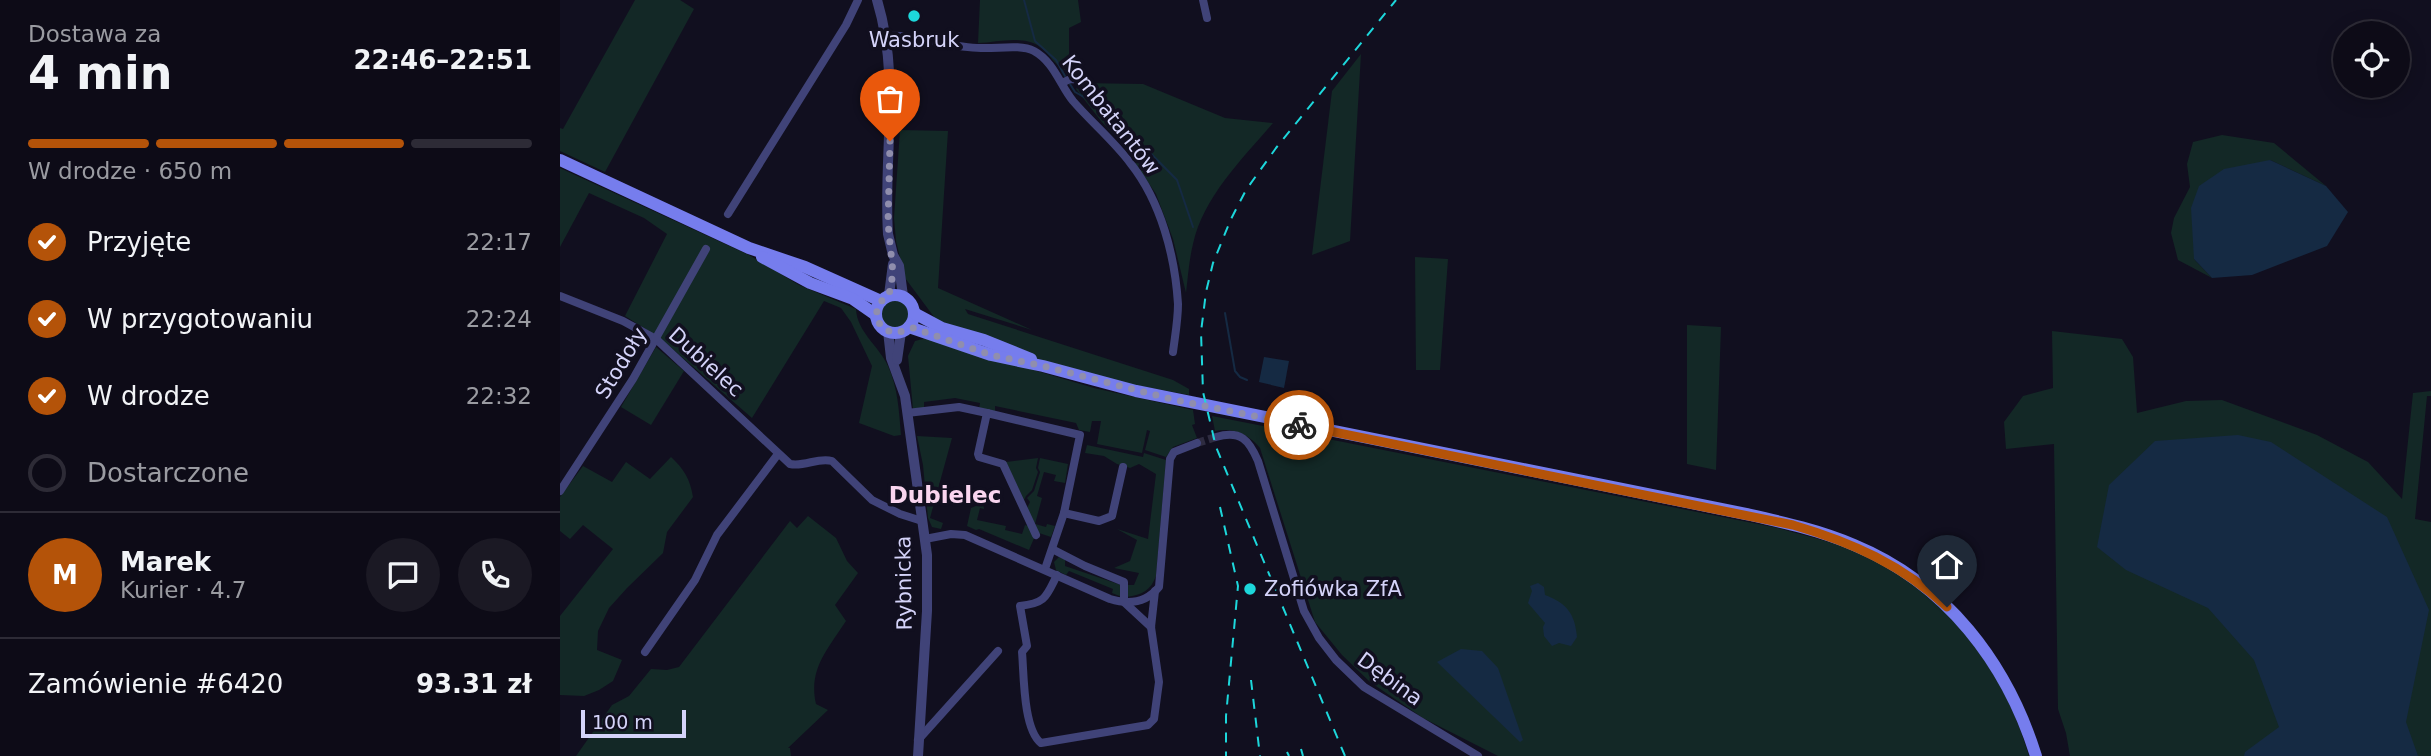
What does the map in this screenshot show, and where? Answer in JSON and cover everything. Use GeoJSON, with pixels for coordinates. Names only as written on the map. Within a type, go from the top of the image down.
{"type":"FeatureCollection","features":[{"type":"Feature","properties":{"kind":"main road"},"geometry":{"type":"LineString","coordinates":[[560,160],[748,248],[799,278],[853,299],[876,315]]}},
{"type":"Feature","properties":{"kind":"main road"},"geometry":{"type":"LineString","coordinates":[[748,248],[885,298],[903,296],[911,302],[914,313],[936,326],[991,342],[1043,366]]}},
{"type":"Feature","properties":{"kind":"main road"},"geometry":{"type":"LineString","coordinates":[[885,298],[877,307],[876,315],[880,325],[991,355],[1182,401],[1769,519],[1854,545],[1907,574],[1961,621],[1986,650],[2006,682],[2025,721],[2036,756]]}},
{"type":"Feature","properties":{"kind":"main road"},"geometry":{"type":"LineString","coordinates":[[899,330],[914,313]]}},
{"type":"Feature","properties":{"kind":"street"},"geometry":{"type":"LineString","coordinates":[[728,214],[846,24],[858,0]]}},
{"type":"Feature","properties":{"kind":"street"},"geometry":{"type":"LineString","coordinates":[[877,0],[886,36],[891,88],[888,223],[893,273],[885,298]]}},
{"type":"Feature","properties":{"kind":"street"},"geometry":{"type":"LineString","coordinates":[[1203,0],[1207,18]]}},
{"type":"Feature","properties":{"kind":"street","name":"Kombatantów"},"geometry":{"type":"LineString","coordinates":[[886,36],[969,48],[1031,49],[1066,81],[1072,100],[1132,165],[1152,199],[1167,239],[1177,295],[1178,315],[1173,352]]}},
{"type":"Feature","properties":{"kind":"street"},"geometry":{"type":"LineString","coordinates":[[1066,81],[1085,80]]}},
{"type":"Feature","properties":{"kind":"street","name":"Stodoły"},"geometry":{"type":"LineString","coordinates":[[560,491],[626,391],[706,249]]}},
{"type":"Feature","properties":{"kind":"street"},"geometry":{"type":"LineString","coordinates":[[892,254],[898,266],[903,296]]}},
{"type":"Feature","properties":{"kind":"street","name":"Dubielec"},"geometry":{"type":"LineString","coordinates":[[560,296],[623,321],[656,339],[790,464],[804,466],[825,459],[832,461],[872,500],[922,521]]}},
{"type":"Feature","properties":{"kind":"street","name":"Rybnicka"},"geometry":{"type":"LineString","coordinates":[[899,330],[891,359],[904,391],[925,539],[928,583],[918,756]]}},
{"type":"Feature","properties":{"kind":"street"},"geometry":{"type":"LineString","coordinates":[[907,413],[959,407],[1080,435],[1065,513],[1045,569]]}},
{"type":"Feature","properties":{"kind":"street"},"geometry":{"type":"LineString","coordinates":[[987,413],[979,457],[1003,464],[1036,535]]}},
{"type":"Feature","properties":{"kind":"street","name":"Dębina"},"geometry":{"type":"LineString","coordinates":[[1216,438],[1233,435],[1251,445],[1304,611],[1319,638],[1336,660],[1364,687],[1478,756]]}},
{"type":"Feature","properties":{"kind":"street"},"geometry":{"type":"LineString","coordinates":[[1057,575],[1044,600],[1037,604],[1020,606],[1027,646],[1022,652],[1031,732],[1041,743],[1148,725],[1156,714],[1158,682],[1151,627],[1155,591],[1161,578],[1170,459],[1174,452],[1197,443]]}},
{"type":"Feature","properties":{"kind":"street"},"geometry":{"type":"LineString","coordinates":[[645,652],[695,580],[717,535],[778,454]]}},
{"type":"Feature","properties":{"kind":"street"},"geometry":{"type":"LineString","coordinates":[[1065,513],[1099,521],[1112,516],[1122,467]]}},
{"type":"Feature","properties":{"kind":"street"},"geometry":{"type":"LineString","coordinates":[[925,539],[951,534],[965,535],[1124,603],[1134,603],[1155,591]]}},
{"type":"Feature","properties":{"kind":"street"},"geometry":{"type":"LineString","coordinates":[[1054,550],[1124,582],[1124,603],[1151,627]]}},
{"type":"Feature","properties":{"kind":"street"},"geometry":{"type":"LineString","coordinates":[[918,740],[998,651]]}},
{"type":"Feature","properties":{"kind":"green space"},"geometry":{"type":"Polygon","coordinates":[[[635,0],[680,0],[694,9],[605,172],[560,151],[560,128],[563,129],[635,0]]]}},
{"type":"Feature","properties":{"kind":"green space"},"geometry":{"type":"Polygon","coordinates":[[[980,0],[1078,0],[1081,22],[1069,28],[1069,71],[1060,67],[1043,49],[1032,43],[1010,40],[978,43],[980,0]]]}},
{"type":"Feature","properties":{"kind":"green space"},"geometry":{"type":"Polygon","coordinates":[[[1361,54],[1350,241],[1312,255],[1332,91],[1361,54]]]}},
{"type":"Feature","properties":{"kind":"green space"},"geometry":{"type":"Polygon","coordinates":[[[1079,83],[1143,84],[1225,118],[1273,123],[1237,164],[1206,210],[1193,244],[1186,293],[1173,239],[1156,194],[1123,145],[1076,89],[1079,83]]]}},
{"type":"Feature","properties":{"kind":"green space"},"geometry":{"type":"Polygon","coordinates":[[[900,130],[948,131],[938,288],[1032,330],[965,309],[968,314],[1173,380],[1189,389],[1189,395],[1064,368],[940,325],[905,278],[896,241],[894,218],[900,130]]]}},
{"type":"Feature","properties":{"kind":"green space"},"geometry":{"type":"Polygon","coordinates":[[[2222,135],[2274,143],[2326,186],[2270,160],[2194,259],[2212,278],[2178,260],[2171,233],[2174,218],[2190,187],[2187,164],[2193,142],[2222,135]]]}},
{"type":"Feature","properties":{"kind":"green space"},"geometry":{"type":"Polygon","coordinates":[[[560,168],[749,255],[799,285],[856,309],[860,325],[884,359],[891,374],[898,400],[901,435],[894,436],[859,423],[872,366],[851,322],[841,308],[824,301],[752,418],[661,339],[625,316],[667,234],[644,218],[589,193],[560,247],[560,168]]]}},
{"type":"Feature","properties":{"kind":"green space"},"geometry":{"type":"Polygon","coordinates":[[[1415,257],[1448,259],[1440,370],[1416,370],[1415,257]]]}},
{"type":"Feature","properties":{"kind":"green space"},"geometry":{"type":"Polygon","coordinates":[[[895,300],[905,304],[909,314],[905,324],[895,328],[885,324],[881,314],[885,304],[895,300]]]}},
{"type":"Feature","properties":{"kind":"green space"},"geometry":{"type":"Polygon","coordinates":[[[1687,325],[1721,327],[1716,470],[1687,464],[1687,325]]]}},
{"type":"Feature","properties":{"kind":"green space"},"geometry":{"type":"Polygon","coordinates":[[[2052,331],[2122,339],[2133,357],[2137,413],[2186,401],[2222,400],[2317,435],[2368,462],[2402,499],[2413,393],[2431,391],[2431,396],[2427,396],[2415,519],[2431,522],[2431,756],[2070,756],[2058,709],[2054,444],[2006,449],[2004,422],[2023,396],[2053,388],[2052,331]]]}},
{"type":"Feature","properties":{"kind":"green space"},"geometry":{"type":"Polygon","coordinates":[[[926,338],[1094,388],[1193,410],[1195,424],[1192,425],[1197,438],[1173,447],[1166,457],[1145,450],[1150,431],[1147,430],[1142,453],[1097,444],[1101,421],[1092,421],[1090,432],[1079,430],[1076,423],[995,406],[995,412],[979,409],[980,403],[955,398],[924,402],[924,408],[913,409],[908,356],[915,341],[926,338]]]}},
{"type":"Feature","properties":{"kind":"green space"},"geometry":{"type":"Polygon","coordinates":[[[656,347],[684,371],[651,425],[621,407],[656,347]]]}},
{"type":"Feature","properties":{"kind":"green space"},"geometry":{"type":"Polygon","coordinates":[[[1212,416],[1778,528],[1849,549],[1881,564],[1911,583],[1963,632],[1985,660],[2003,691],[2029,756],[1498,756],[1423,718],[1370,682],[1342,655],[1315,622],[1260,448],[1240,433],[1215,431],[1212,416]]]}},
{"type":"Feature","properties":{"kind":"green space"},"geometry":{"type":"Polygon","coordinates":[[[917,436],[952,438],[930,518],[943,523],[941,529],[932,527],[928,518],[917,436]]]}},
{"type":"Feature","properties":{"kind":"green space"},"geometry":{"type":"Polygon","coordinates":[[[1087,445],[1143,457],[1144,453],[1166,460],[1156,576],[1149,588],[1137,595],[1127,597],[1128,585],[1134,585],[1139,573],[1114,568],[1130,561],[1137,540],[1117,529],[1148,539],[1156,474],[1139,464],[1130,468],[1104,456],[1085,453],[1087,445]]]}},
{"type":"Feature","properties":{"kind":"green space"},"geometry":{"type":"Polygon","coordinates":[[[671,457],[686,475],[693,497],[667,532],[663,553],[609,608],[598,631],[597,650],[622,660],[613,681],[584,696],[560,695],[560,616],[613,549],[583,525],[570,539],[560,531],[560,497],[583,466],[612,482],[626,462],[650,479],[671,457]]]}},
{"type":"Feature","properties":{"kind":"green space"},"geometry":{"type":"Polygon","coordinates":[[[1038,458],[1038,472],[1032,490],[1024,500],[1006,462],[1038,458]]]}},
{"type":"Feature","properties":{"kind":"green space"},"geometry":{"type":"Polygon","coordinates":[[[1040,458],[1068,464],[1065,483],[1054,481],[1056,475],[1044,472],[1037,496],[1042,498],[1035,524],[1055,526],[1051,537],[1039,533],[1027,508],[1030,502],[1027,498],[1034,491],[1040,472],[1040,458]]]}},
{"type":"Feature","properties":{"kind":"green space"},"geometry":{"type":"Polygon","coordinates":[[[983,503],[984,509],[980,508],[977,520],[1006,526],[1005,530],[1022,534],[1025,525],[1029,526],[1035,536],[1029,550],[967,526],[971,508],[983,503]]]}},
{"type":"Feature","properties":{"kind":"green space"},"geometry":{"type":"Polygon","coordinates":[[[808,516],[836,538],[847,561],[858,573],[835,605],[846,621],[826,650],[817,670],[814,692],[816,704],[828,710],[788,748],[791,756],[576,756],[612,705],[629,696],[651,669],[667,670],[679,667],[790,521],[797,528],[808,516]]]}},
{"type":"Feature","properties":{"kind":"green space"},"geometry":{"type":"Polygon","coordinates":[[[1059,557],[1065,559],[1065,566],[1121,585],[1122,597],[1112,593],[1113,589],[1069,571],[1066,575],[1056,570],[1054,562],[1059,557]]]}},
{"type":"Feature","properties":{"kind":"water"},"geometry":{"type":"Polygon","coordinates":[[[2270,160],[2326,186],[2348,212],[2327,246],[2252,275],[2212,278],[2194,259],[2191,208],[2199,186],[2224,169],[2270,160]]]}},
{"type":"Feature","properties":{"kind":"water"},"geometry":{"type":"Polygon","coordinates":[[[1264,357],[1289,361],[1284,388],[1259,382],[1264,357]]]}},
{"type":"Feature","properties":{"kind":"water"},"geometry":{"type":"Polygon","coordinates":[[[2238,435],[2271,442],[2387,517],[2429,610],[2406,722],[2418,756],[2244,756],[2245,752],[2279,727],[2254,660],[2208,608],[2126,570],[2097,547],[2109,485],[2155,441],[2238,435]]]}},
{"type":"Feature","properties":{"kind":"water"},"geometry":{"type":"Polygon","coordinates":[[[1538,583],[1544,587],[1545,595],[1559,602],[1572,616],[1577,637],[1571,646],[1559,643],[1552,646],[1544,636],[1545,623],[1528,603],[1532,591],[1530,586],[1538,583]]]}},
{"type":"Feature","properties":{"kind":"water"},"geometry":{"type":"Polygon","coordinates":[[[1461,649],[1482,651],[1498,668],[1523,740],[1520,742],[1437,662],[1461,649]]]}},
{"type":"Feature","properties":{"kind":"waterway"},"geometry":{"type":"LineString","coordinates":[[1024,0],[1035,41],[1056,60],[1065,76]]}},
{"type":"Feature","properties":{"kind":"waterway"},"geometry":{"type":"LineString","coordinates":[[1070,84],[1075,92],[1110,112],[1177,180],[1193,227]]}},
{"type":"Feature","properties":{"kind":"waterway"},"geometry":{"type":"LineString","coordinates":[[1225,313],[1235,371],[1247,380]]}},
{"type":"Feature","properties":{"kind":"tunnel"},"geometry":{"type":"LineString","coordinates":[[1197,443],[1216,437]]}},
{"type":"Feature","properties":{"kind":"railway"},"geometry":{"type":"LineString","coordinates":[[1345,756],[1216,447],[1203,392],[1201,332],[1213,263],[1246,190],[1276,148],[1396,0]]}},
{"type":"Feature","properties":{"kind":"railway"},"geometry":{"type":"LineString","coordinates":[[1220,507],[1238,586],[1226,716],[1226,756]]}},
{"type":"Feature","properties":{"kind":"railway"},"geometry":{"type":"LineString","coordinates":[[1251,680],[1260,756]]}},
{"type":"Feature","properties":{"kind":"railway"},"geometry":{"type":"LineString","coordinates":[[1301,749],[1303,756]]}},
{"type":"Feature","properties":{"kind":"railway"},"geometry":{"type":"LineString","coordinates":[[1287,752],[1289,756]]}},
{"type":"Feature","properties":{"kind":"way so far"},"geometry":{"type":"LineString","coordinates":[[890,141],[888,223],[893,273],[889,295],[877,307],[877,320],[883,329],[896,333],[909,327],[1016,362],[1043,366],[1171,399],[1299,425]]}},
{"type":"Feature","properties":{"kind":"place","name":"Wasbruk"},"geometry":{"type":"Point","coordinates":[914,16]}},
{"type":"Feature","properties":{"kind":"place","name":"Zofiówka ZfA"},"geometry":{"type":"Point","coordinates":[1250,589]}},
{"type":"Feature","properties":{"kind":"district","name":"Dubielec"},"geometry":{"type":"Point","coordinates":[945,495]}},
{"type":"Feature","properties":{"kind":"route"},"geometry":{"type":"LineString","coordinates":[[1299,425],[1793,525],[1854,545],[1880,557],[1907,574],[1947,607]]}}]}
